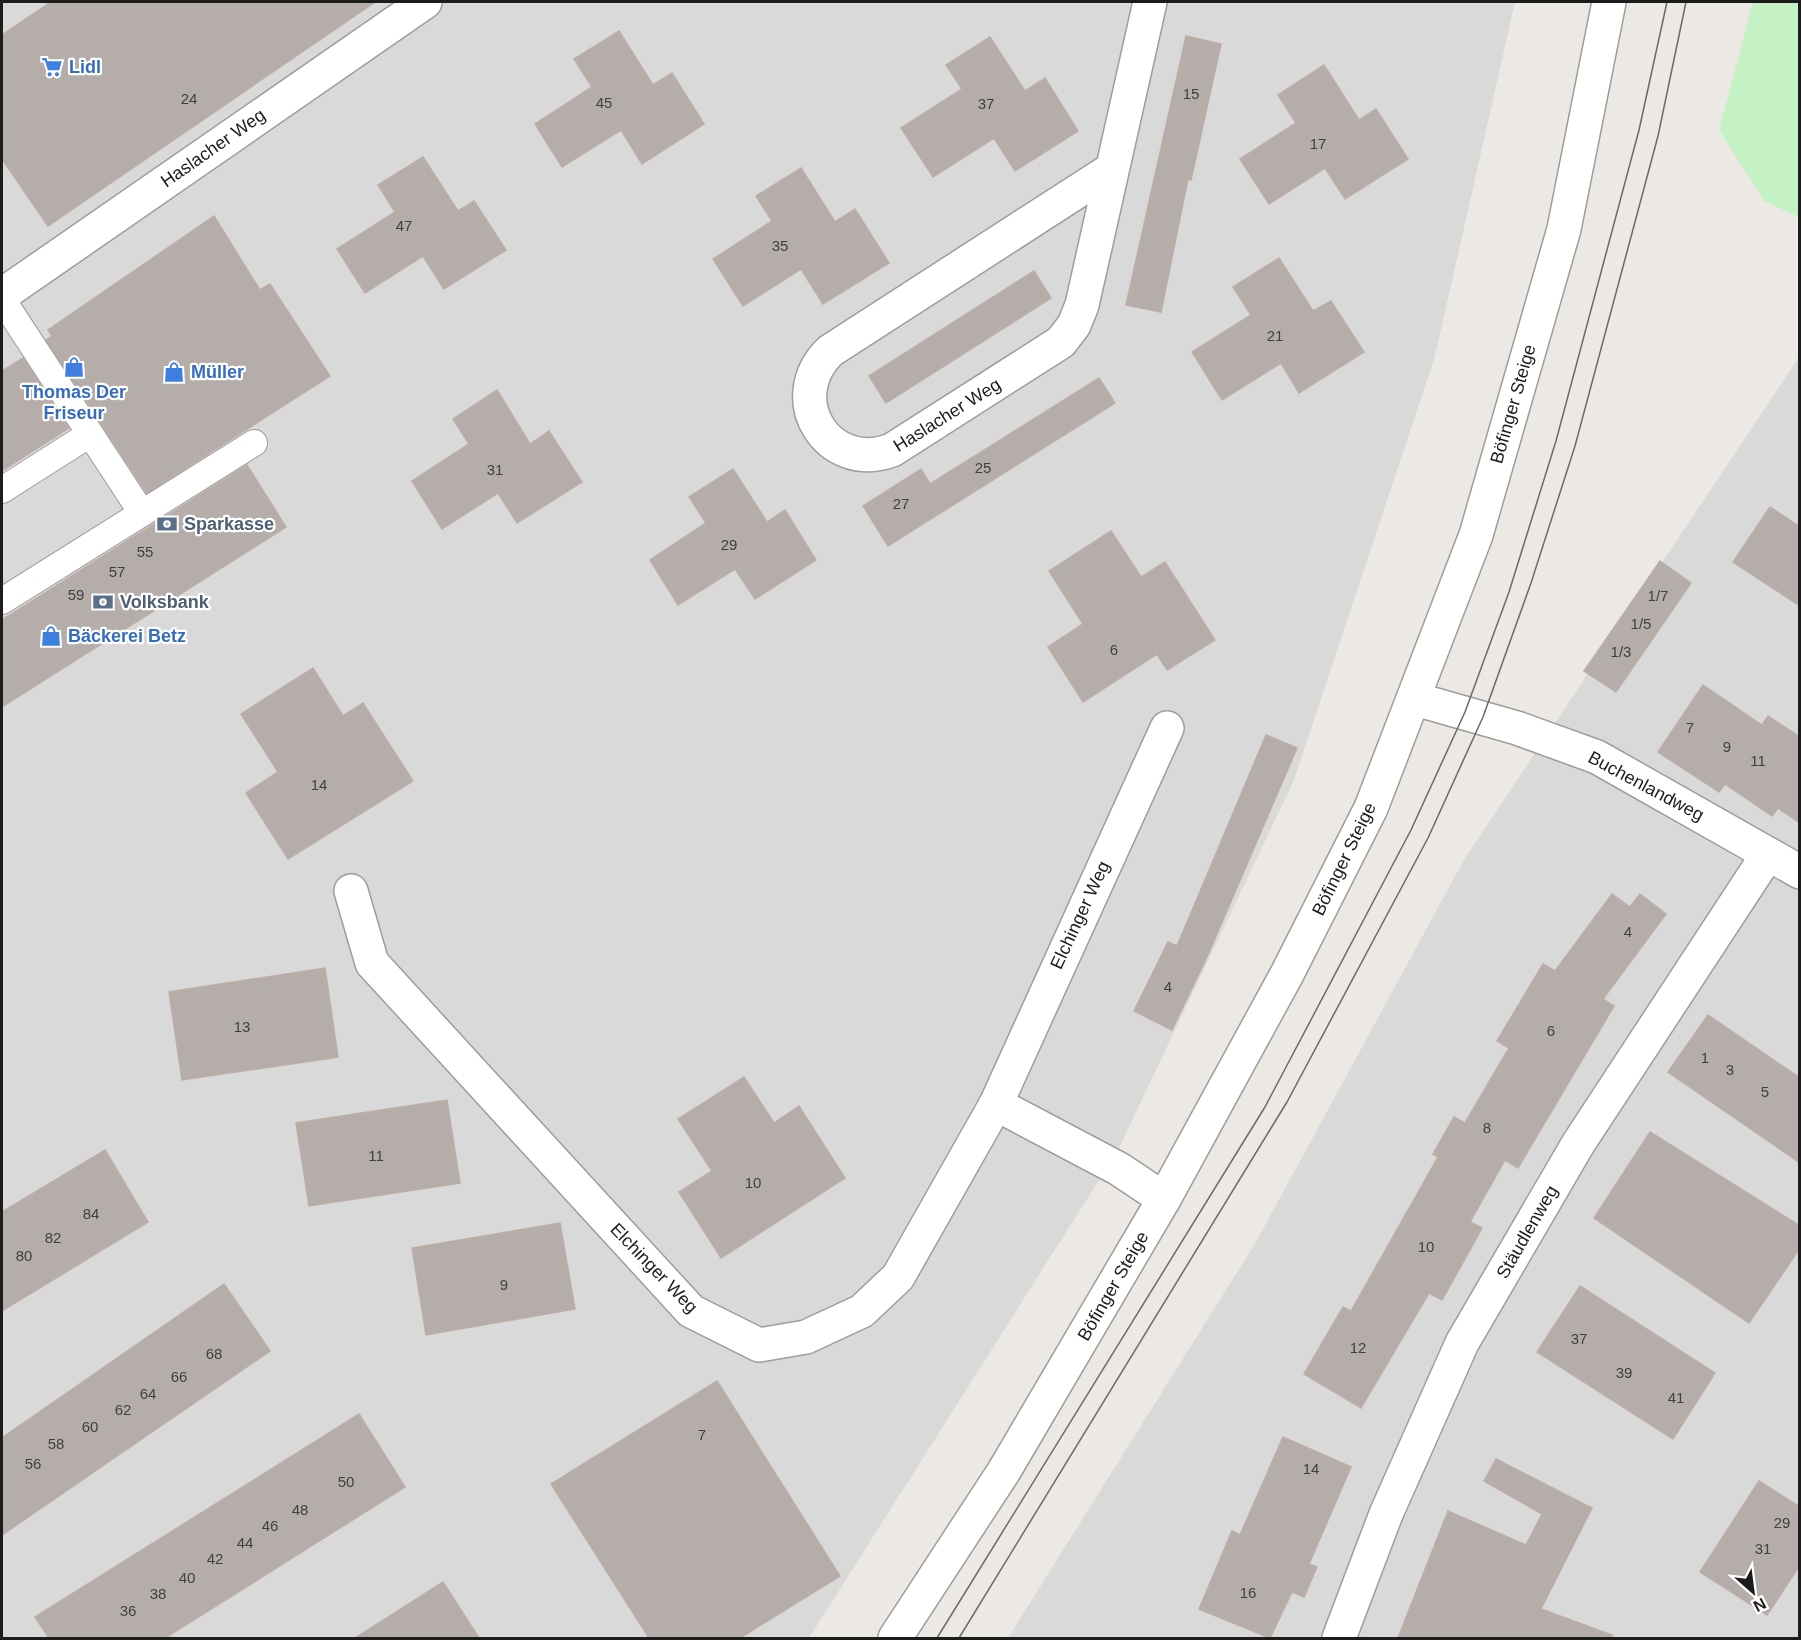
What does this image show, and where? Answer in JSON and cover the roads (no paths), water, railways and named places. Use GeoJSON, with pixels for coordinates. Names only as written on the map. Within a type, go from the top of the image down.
{"type":"FeatureCollection","features":[{"type":"Feature","properties":{"kind":"street","name":"Haslacher Weg"},"geometry":{"type":"LineString","coordinates":[[2,295],[425,2]]}},
{"type":"Feature","properties":{"kind":"street","name":"Haslacher Weg"},"geometry":{"type":"LineString","coordinates":[[1112,169],[830,351],[818,365],[809,392],[811,411],[824,436],[838,447],[856,454],[874,455],[892,450],[1061,342],[1074,325],[1082,304],[1150,2]]}},
{"type":"Feature","properties":{"kind":"street","name":"Böfinger Steige"},"geometry":{"type":"LineString","coordinates":[[895,1638],[1004,1471],[1164,1199],[1287,974],[1371,808],[1415,699],[1476,535],[1564,229],[1609,2]]}},
{"type":"Feature","properties":{"kind":"street"},"geometry":{"type":"LineString","coordinates":[[2,299],[142,513]]}},
{"type":"Feature","properties":{"kind":"street"},"geometry":{"type":"LineString","coordinates":[[2,490],[90,434]]}},
{"type":"Feature","properties":{"kind":"street"},"geometry":{"type":"LineString","coordinates":[[2,600],[254,443]]}},
{"type":"Feature","properties":{"kind":"street","name":"Buchenlandweg"},"geometry":{"type":"LineString","coordinates":[[1415,699],[1517,728],[1597,757],[1800,872]]}},
{"type":"Feature","properties":{"kind":"street","name":"Elchinger Weg"},"geometry":{"type":"LineString","coordinates":[[351,891],[372,963],[691,1311],[759,1345],[806,1336],[862,1311],[898,1277],[996,1104],[1167,728]]}},
{"type":"Feature","properties":{"kind":"street","name":"Stäudlenweg"},"geometry":{"type":"LineString","coordinates":[[1339,1638],[1386,1514],[1462,1343],[1578,1144],[1768,854]]}},
{"type":"Feature","properties":{"kind":"street"},"geometry":{"type":"LineString","coordinates":[[996,1104],[1119,1169],[1164,1199]]}},
{"type":"Feature","properties":{"kind":"tram line"},"geometry":{"type":"LineString","coordinates":[[937,1638],[1265,1107],[1411,830],[1465,712],[1509,592],[1556,441],[1639,130],[1667,2]]}},
{"type":"Feature","properties":{"kind":"tram line"},"geometry":{"type":"LineString","coordinates":[[959,1638],[1287,1102],[1428,838],[1483,717],[1531,583],[1575,446],[1658,136],[1686,2]]}},
{"type":"Feature","properties":{"kind":"place","name":"Lidl"},"geometry":{"type":"Point","coordinates":[52,67]}},
{"type":"Feature","properties":{"kind":"place","name":"Thomas Der Friseur"},"geometry":{"type":"Point","coordinates":[74,367]}},
{"type":"Feature","properties":{"kind":"place","name":"Müller"},"geometry":{"type":"Point","coordinates":[174,372]}},
{"type":"Feature","properties":{"kind":"place","name":"Sparkasse"},"geometry":{"type":"Point","coordinates":[167,524]}},
{"type":"Feature","properties":{"kind":"place","name":"Volksbank"},"geometry":{"type":"Point","coordinates":[103,602]}},
{"type":"Feature","properties":{"kind":"place","name":"Bäckerei Betz"},"geometry":{"type":"Point","coordinates":[51,636]}}]}
